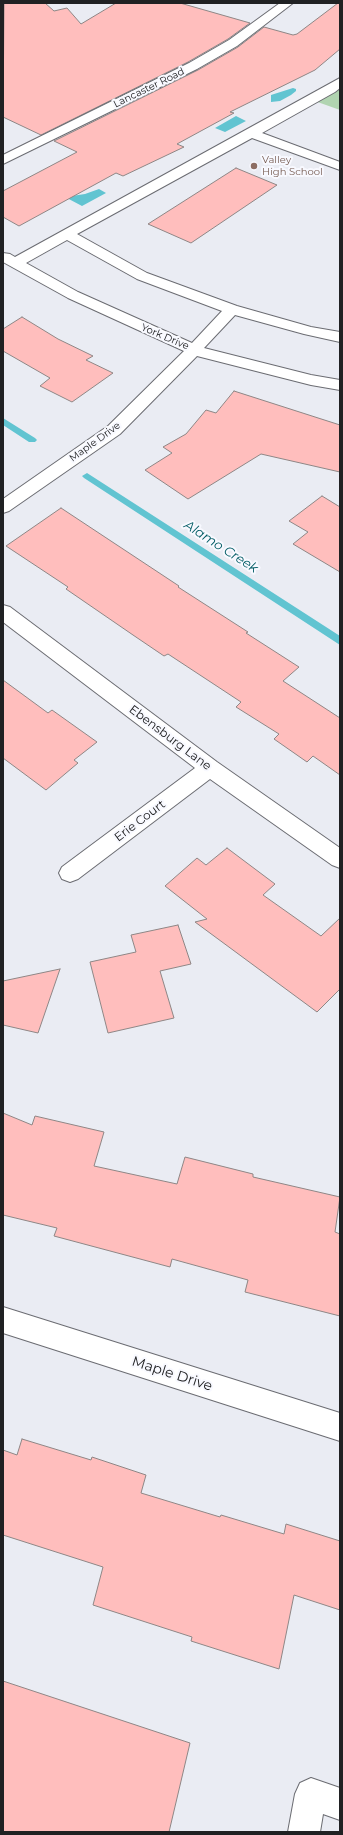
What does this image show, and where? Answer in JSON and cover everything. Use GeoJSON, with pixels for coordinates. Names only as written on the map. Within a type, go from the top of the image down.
{"type":"FeatureCollection","features":[{"type":"Feature","properties":{"kind":"street"},"geometry":{"type":"LineString","coordinates":[[264,3],[284,5]]}},
{"type":"Feature","properties":{"kind":"street","name":"Lancaster Road"},"geometry":{"type":"LineString","coordinates":[[3,160],[194,66],[233,43],[284,5]]}},
{"type":"Feature","properties":{"kind":"street"},"geometry":{"type":"LineString","coordinates":[[9,260],[68,235],[331,90],[340,82]]}},
{"type":"Feature","properties":{"kind":"street"},"geometry":{"type":"LineString","coordinates":[[251,133],[340,166]]}},
{"type":"Feature","properties":{"kind":"street"},"geometry":{"type":"LineString","coordinates":[[68,235],[142,276],[232,308],[309,332],[340,337]]}},
{"type":"Feature","properties":{"kind":"street","name":"York Drive"},"geometry":{"type":"LineString","coordinates":[[9,260],[73,295],[194,350],[311,380],[340,385]]}},
{"type":"Feature","properties":{"kind":"street","name":"Maple Drive"},"geometry":{"type":"LineString","coordinates":[[3,507],[114,430],[194,350],[232,308]]}},
{"type":"Feature","properties":{"kind":"street","name":"Ebensburg Lane"},"geometry":{"type":"LineString","coordinates":[[3,612],[210,768],[340,859]]}},
{"type":"Feature","properties":{"kind":"street","name":"Erie Court"},"geometry":{"type":"LineString","coordinates":[[70,873],[210,768]]}},
{"type":"Feature","properties":{"kind":"street","name":"Maple Drive"},"geometry":{"type":"LineString","coordinates":[[3,1320],[340,1427]]}},
{"type":"Feature","properties":{"kind":"street"},"geometry":{"type":"LineString","coordinates":[[304,1832],[311,1794],[340,1804]]}},
{"type":"Feature","properties":{"kind":"green space"},"geometry":{"type":"Polygon","coordinates":[[[340,82],[340,110],[312,100],[340,82]]]}},
{"type":"Feature","properties":{"kind":"water"},"geometry":{"type":"Polygon","coordinates":[[[293,88],[296,89],[296,91],[291,95],[280,101],[271,102],[271,95],[293,88]]]}},
{"type":"Feature","properties":{"kind":"water"},"geometry":{"type":"Polygon","coordinates":[[[236,116],[246,121],[225,132],[215,128],[236,116]]]}},
{"type":"Feature","properties":{"kind":"water"},"geometry":{"type":"Polygon","coordinates":[[[99,189],[106,193],[82,206],[65,197],[85,194],[99,189]]]}},
{"type":"Feature","properties":{"kind":"building"},"geometry":{"type":"Polygon","coordinates":[[[4,3],[45,3],[54,11],[67,8],[81,24],[116,3],[180,3],[250,23],[228,39],[188,62],[41,135],[3,117],[4,3]]]}},
{"type":"Feature","properties":{"kind":"building"},"geometry":{"type":"Polygon","coordinates":[[[340,3],[340,49],[315,70],[230,112],[234,113],[177,144],[184,147],[123,176],[116,173],[19,226],[3,217],[3,191],[77,152],[54,141],[198,70],[238,47],[264,27],[293,35],[297,34],[340,3]]]}},
{"type":"Feature","properties":{"kind":"building"},"geometry":{"type":"Polygon","coordinates":[[[236,168],[277,185],[191,243],[148,224],[236,168]]]}},
{"type":"Feature","properties":{"kind":"building"},"geometry":{"type":"Polygon","coordinates":[[[22,317],[58,339],[93,356],[86,360],[113,373],[72,402],[40,386],[50,378],[3,351],[3,329],[22,317]]]}},
{"type":"Feature","properties":{"kind":"building"},"geometry":{"type":"Polygon","coordinates":[[[234,391],[340,425],[340,472],[261,454],[188,499],[145,470],[172,453],[163,447],[186,434],[206,410],[216,413],[234,391]]]}},
{"type":"Feature","properties":{"kind":"building"},"geometry":{"type":"Polygon","coordinates":[[[322,496],[340,507],[340,572],[293,544],[308,532],[289,521],[322,496]]]}},
{"type":"Feature","properties":{"kind":"building"},"geometry":{"type":"Polygon","coordinates":[[[61,508],[299,667],[283,681],[340,718],[340,775],[313,756],[307,762],[274,739],[279,734],[236,707],[241,702],[168,654],[164,656],[66,589],[68,587],[6,546],[61,508]]]}},
{"type":"Feature","properties":{"kind":"building"},"geometry":{"type":"Polygon","coordinates":[[[3,680],[48,713],[52,710],[97,742],[74,760],[78,763],[46,790],[3,758],[3,680]]]}},
{"type":"Feature","properties":{"kind":"building"},"geometry":{"type":"Polygon","coordinates":[[[227,848],[275,884],[263,895],[321,936],[340,918],[340,989],[317,1012],[195,922],[207,919],[165,886],[197,858],[206,865],[227,848]]]}},
{"type":"Feature","properties":{"kind":"building"},"geometry":{"type":"Polygon","coordinates":[[[178,925],[191,964],[160,971],[174,1018],[108,1033],[90,962],[136,952],[131,935],[178,925]]]}},
{"type":"Feature","properties":{"kind":"building"},"geometry":{"type":"Polygon","coordinates":[[[60,969],[38,1033],[3,1025],[3,981],[60,969]]]}},
{"type":"Feature","properties":{"kind":"building"},"geometry":{"type":"Polygon","coordinates":[[[3,1113],[32,1125],[35,1116],[104,1132],[94,1166],[177,1184],[185,1157],[253,1174],[253,1177],[340,1197],[335,1232],[340,1234],[340,1316],[245,1292],[248,1280],[172,1259],[170,1267],[54,1236],[57,1228],[3,1215],[3,1113]]]}},
{"type":"Feature","properties":{"kind":"building"},"geometry":{"type":"Polygon","coordinates":[[[22,1439],[91,1460],[92,1457],[146,1475],[141,1493],[220,1517],[221,1515],[284,1534],[286,1524],[340,1541],[340,1610],[294,1595],[279,1669],[191,1641],[192,1637],[93,1605],[103,1567],[3,1535],[3,1450],[17,1455],[22,1439]]]}},
{"type":"Feature","properties":{"kind":"building"},"geometry":{"type":"Polygon","coordinates":[[[3,1681],[190,1743],[169,1832],[3,1832],[3,1681]]]}},
{"type":"Feature","properties":{"kind":"waterway","name":"Alamo Creek"},"geometry":{"type":"LineString","coordinates":[[3,421],[32,440]]}},
{"type":"Feature","properties":{"kind":"waterway","name":"Alamo Creek"},"geometry":{"type":"LineString","coordinates":[[87,476],[340,641]]}},
{"type":"Feature","properties":{"kind":"place","name":"Valley High School"},"geometry":{"type":"Point","coordinates":[254,166]}}]}
